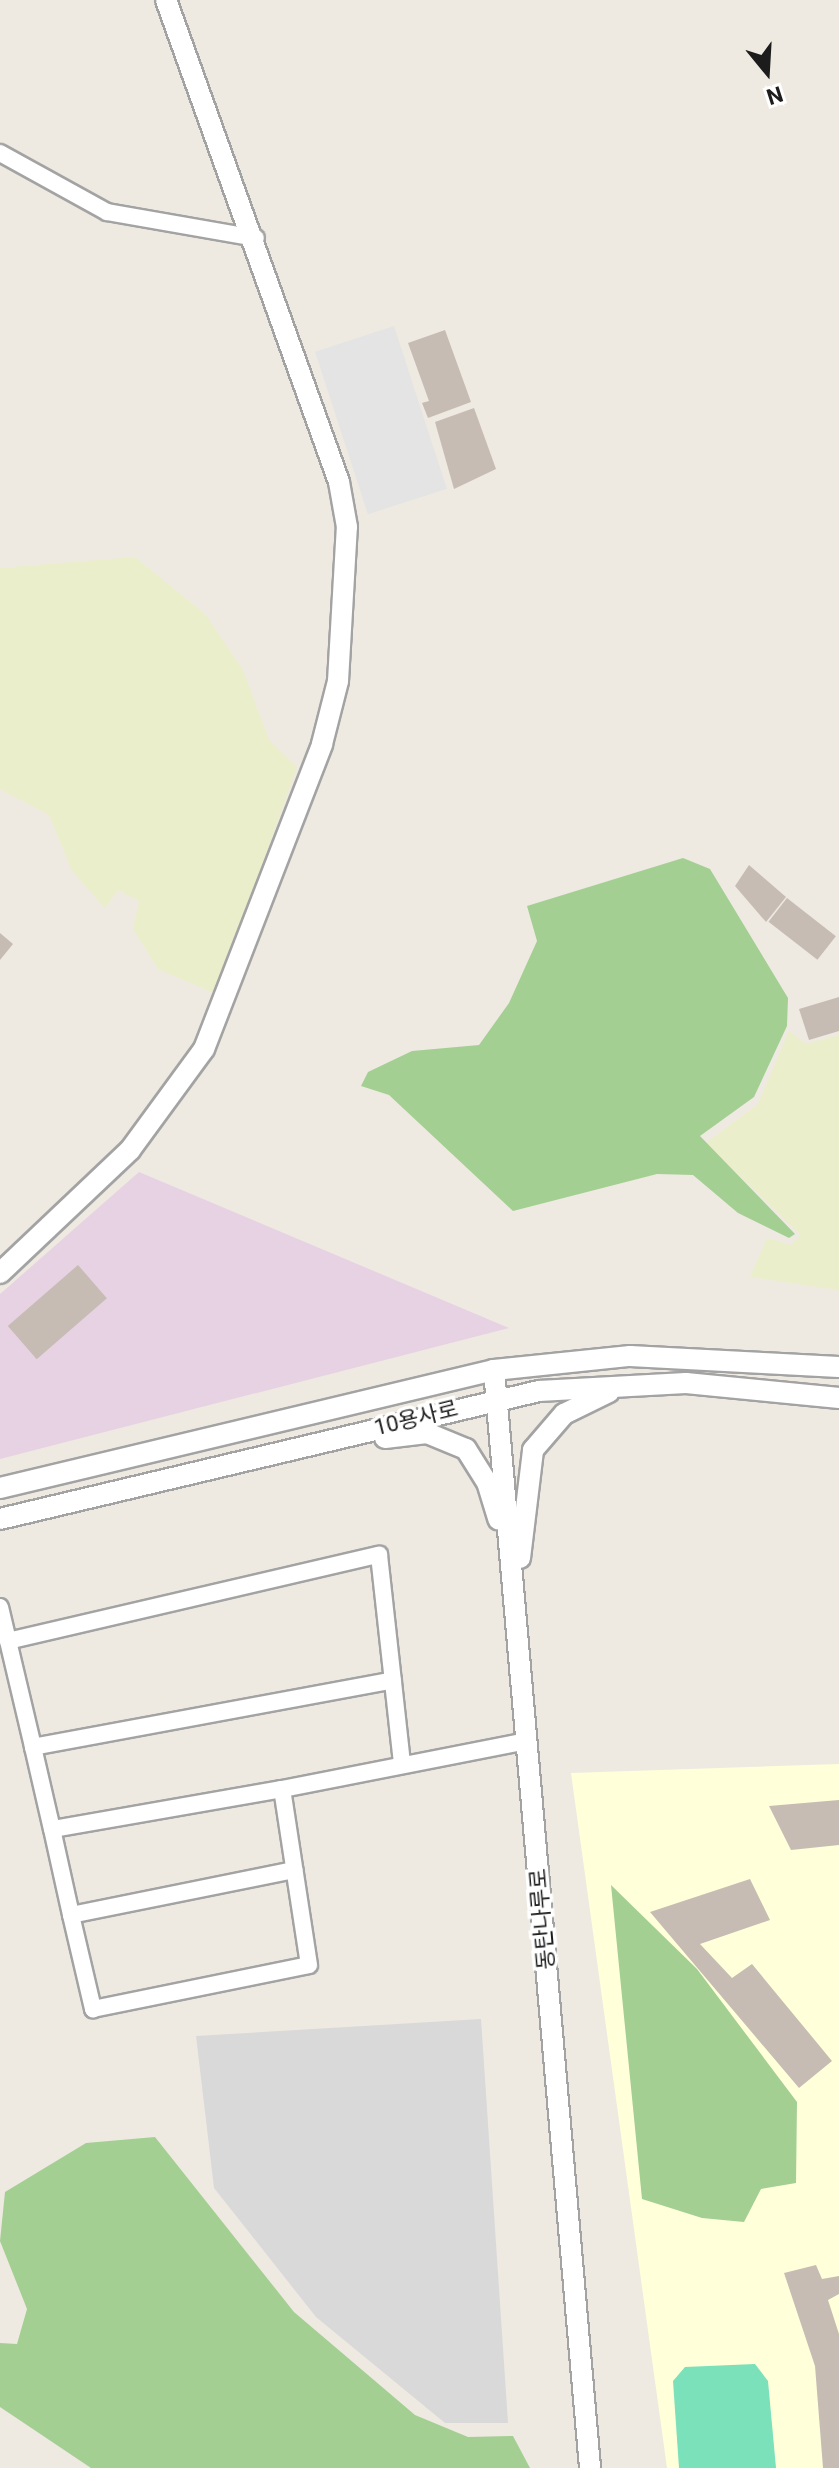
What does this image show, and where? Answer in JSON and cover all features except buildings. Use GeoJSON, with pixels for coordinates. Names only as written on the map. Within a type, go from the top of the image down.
{"type":"FeatureCollection","features":[{"type":"Feature","properties":{"kind":"street"},"geometry":{"type":"LineString","coordinates":[[0,1273],[130,1150],[204,1049],[335,701],[346,573],[339,482],[256,238],[166,0]]}},
{"type":"Feature","properties":{"kind":"street"},"geometry":{"type":"LineString","coordinates":[[0,153],[107,212],[256,238]]}},
{"type":"Feature","properties":{"kind":"street","name":"10용사로"},"geometry":{"type":"LineString","coordinates":[[0,1488],[494,1370],[630,1356],[839,1367]]}},
{"type":"Feature","properties":{"kind":"street","name":"동탄나루로"},"geometry":{"type":"LineString","coordinates":[[494,1370],[590,2468]]}},
{"type":"Feature","properties":{"kind":"street"},"geometry":{"type":"LineString","coordinates":[[515,1610],[533,1450],[564,1414],[638,1384]]}},
{"type":"Feature","properties":{"kind":"street","name":"10용사로"},"geometry":{"type":"LineString","coordinates":[[0,1519],[497,1398],[638,1384],[839,1398]]}},
{"type":"Feature","properties":{"kind":"street"},"geometry":{"type":"LineString","coordinates":[[224,1465],[280,1463],[393,1436],[450,1440],[478,1462],[487,1482],[515,1610]]}},
{"type":"Feature","properties":{"kind":"street"},"geometry":{"type":"LineString","coordinates":[[8,1641],[379,1555],[402,1765]]}},
{"type":"Feature","properties":{"kind":"street"},"geometry":{"type":"LineString","coordinates":[[0,1607],[93,2009],[309,1965],[282,1789]]}},
{"type":"Feature","properties":{"kind":"street"},"geometry":{"type":"LineString","coordinates":[[33,1747],[393,1680]]}},
{"type":"Feature","properties":{"kind":"street"},"geometry":{"type":"LineString","coordinates":[[52,1829],[282,1789],[527,1741]]}},
{"type":"Feature","properties":{"kind":"street"},"geometry":{"type":"LineString","coordinates":[[71,1915],[295,1870]]}},
{"type":"Feature","properties":{"kind":"shaded area"},"geometry":{"type":"Polygon","coordinates":[[[394,326],[447,489],[368,514],[315,352],[394,326]]]}},
{"type":"Feature","properties":{"kind":"shaded area"},"geometry":{"type":"Polygon","coordinates":[[[135,557],[205,614],[243,670],[269,740],[297,767],[216,994],[158,969],[133,929],[139,901],[118,890],[105,908],[72,871],[49,815],[0,789],[0,568],[135,557]]]}},
{"type":"Feature","properties":{"kind":"shaded area"},"geometry":{"type":"Polygon","coordinates":[[[789,1031],[806,1044],[839,1035],[839,1290],[750,1277],[767,1238],[791,1245],[801,1235],[706,1143],[758,1104],[789,1031]]]}},
{"type":"Feature","properties":{"kind":"shaded area"},"geometry":{"type":"Polygon","coordinates":[[[139,1172],[509,1328],[0,1459],[0,1294],[139,1172]]]}},
{"type":"Feature","properties":{"kind":"shaded area"},"geometry":{"type":"Polygon","coordinates":[[[839,1764],[839,2468],[667,2468],[571,1773],[839,1764]]]}},
{"type":"Feature","properties":{"kind":"shaded area"},"geometry":{"type":"Polygon","coordinates":[[[481,2019],[508,2423],[445,2423],[316,2317],[214,2188],[196,2036],[481,2019]]]}},
{"type":"Feature","properties":{"kind":"green space"},"geometry":{"type":"Polygon","coordinates":[[[683,858],[710,869],[788,998],[787,1026],[754,1097],[700,1136],[795,1234],[789,1238],[738,1213],[693,1175],[657,1174],[513,1211],[389,1095],[361,1086],[368,1072],[412,1051],[479,1045],[509,1003],[537,941],[527,906],[683,858]]]}},
{"type":"Feature","properties":{"kind":"green space"},"geometry":{"type":"Polygon","coordinates":[[[611,1885],[697,1969],[797,2102],[796,2183],[761,2189],[744,2222],[702,2218],[642,2199],[611,1885]]]}},
{"type":"Feature","properties":{"kind":"green space"},"geometry":{"type":"Polygon","coordinates":[[[155,2137],[294,2312],[415,2415],[468,2437],[513,2436],[530,2468],[91,2468],[0,2407],[0,2343],[17,2344],[27,2309],[0,2241],[5,2192],[86,2143],[155,2137]]]}},
{"type":"Feature","properties":{"kind":"green space"},"geometry":{"type":"Polygon","coordinates":[[[755,2364],[768,2381],[776,2468],[679,2468],[673,2381],[685,2367],[755,2364]]]}}]}
